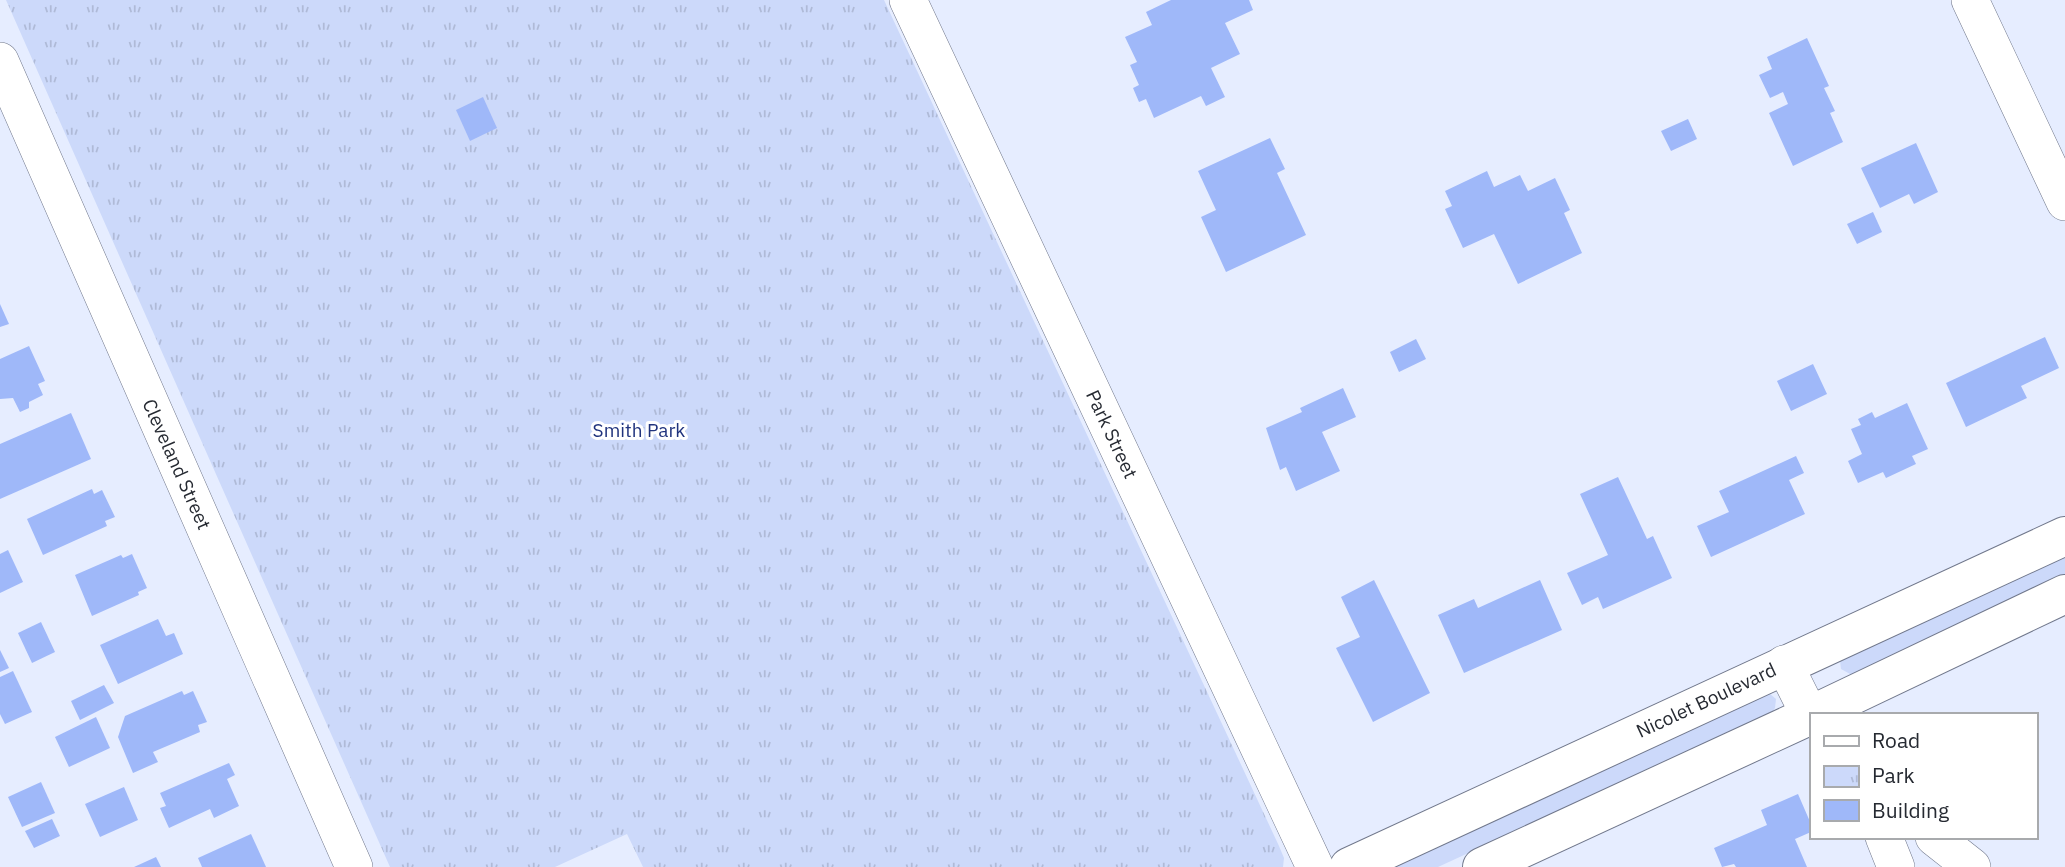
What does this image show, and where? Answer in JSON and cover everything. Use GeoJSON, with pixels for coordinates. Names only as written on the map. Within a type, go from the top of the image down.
{"type":"FeatureCollection","features":[{"type":"Feature","properties":{"kind":"street","name":"Park Street"},"geometry":{"type":"LineString","coordinates":[[908,0],[1315,867]]}},
{"type":"Feature","properties":{"kind":"street"},"geometry":{"type":"LineString","coordinates":[[1970,0],[2065,202]]}},
{"type":"Feature","properties":{"kind":"street","name":"Cleveland Street"},"geometry":{"type":"LineString","coordinates":[[0,61],[354,867]]}},
{"type":"Feature","properties":{"kind":"street","name":"Nicolet Boulevard"},"geometry":{"type":"LineString","coordinates":[[1349,867],[2065,536]]}},
{"type":"Feature","properties":{"kind":"street"},"geometry":{"type":"LineString","coordinates":[[1817,713],[2065,594]]}},
{"type":"Feature","properties":{"kind":"street"},"geometry":{"type":"LineString","coordinates":[[1784,664],[1810,714]]}},
{"type":"Feature","properties":{"kind":"street"},"geometry":{"type":"LineString","coordinates":[[1482,867],[1810,716]]}},
{"type":"Feature","properties":{"kind":"street"},"geometry":{"type":"LineString","coordinates":[[1885,839],[1896,867]]}},
{"type":"Feature","properties":{"kind":"street"},"geometry":{"type":"LineString","coordinates":[[1937,839],[1972,867]]}},
{"type":"Feature","properties":{"kind":"green space","name":"Smith Park"},"geometry":{"type":"Polygon","coordinates":[[[6,0],[884,0],[1279,846],[1284,858],[1283,867],[643,867],[627,834],[555,867],[390,867],[6,0]]]}},
{"type":"Feature","properties":{"kind":"green space"},"geometry":{"type":"Polygon","coordinates":[[[2065,551],[2065,577],[1852,675],[1841,669],[1840,661],[2065,551]]]}},
{"type":"Feature","properties":{"kind":"green space"},"geometry":{"type":"Polygon","coordinates":[[[1769,693],[1776,699],[1771,714],[1438,867],[1383,867],[1769,693]]]}},
{"type":"Feature","properties":{"kind":"building"},"geometry":{"type":"Polygon","coordinates":[[[1171,0],[1249,0],[1253,10],[1225,23],[1240,54],[1211,68],[1225,97],[1206,106],[1201,96],[1154,118],[1146,99],[1139,102],[1133,88],[1139,85],[1130,65],[1137,62],[1125,37],[1152,25],[1146,12],[1171,0]]]}},
{"type":"Feature","properties":{"kind":"building"},"geometry":{"type":"Polygon","coordinates":[[[1807,38],[1829,86],[1824,88],[1835,111],[1830,113],[1843,142],[1793,166],[1769,113],[1788,104],[1783,92],[1770,98],[1759,75],[1772,69],[1767,57],[1807,38]]]}},
{"type":"Feature","properties":{"kind":"building"},"geometry":{"type":"Polygon","coordinates":[[[483,97],[497,128],[470,141],[456,110],[483,97]]]}},
{"type":"Feature","properties":{"kind":"building"},"geometry":{"type":"Polygon","coordinates":[[[1688,119],[1697,139],[1671,151],[1661,131],[1688,119]]]}},
{"type":"Feature","properties":{"kind":"building"},"geometry":{"type":"Polygon","coordinates":[[[1270,138],[1285,169],[1277,173],[1306,235],[1226,272],[1201,217],[1216,210],[1198,171],[1270,138]]]}},
{"type":"Feature","properties":{"kind":"building"},"geometry":{"type":"Polygon","coordinates":[[[1916,143],[1938,192],[1914,204],[1909,194],[1880,208],[1861,168],[1916,143]]]}},
{"type":"Feature","properties":{"kind":"building"},"geometry":{"type":"Polygon","coordinates":[[[1487,171],[1494,187],[1520,175],[1528,191],[1555,178],[1570,210],[1564,213],[1582,253],[1518,284],[1494,234],[1463,248],[1445,209],[1452,206],[1445,191],[1487,171]]]}},
{"type":"Feature","properties":{"kind":"building"},"geometry":{"type":"Polygon","coordinates":[[[1873,212],[1882,232],[1857,244],[1847,224],[1873,212]]]}},
{"type":"Feature","properties":{"kind":"building"},"geometry":{"type":"Polygon","coordinates":[[[0,304],[9,324],[0,327],[0,304]]]}},
{"type":"Feature","properties":{"kind":"building"},"geometry":{"type":"Polygon","coordinates":[[[2045,337],[2059,368],[2021,386],[2027,398],[1966,427],[1946,383],[2045,337]]]}},
{"type":"Feature","properties":{"kind":"building"},"geometry":{"type":"Polygon","coordinates":[[[1416,339],[1426,359],[1399,372],[1390,352],[1416,339]]]}},
{"type":"Feature","properties":{"kind":"building"},"geometry":{"type":"Polygon","coordinates":[[[29,346],[45,381],[38,384],[43,395],[29,402],[29,408],[20,412],[13,398],[0,399],[0,359],[29,346]]]}},
{"type":"Feature","properties":{"kind":"building"},"geometry":{"type":"Polygon","coordinates":[[[1813,364],[1827,394],[1791,411],[1777,381],[1813,364]]]}},
{"type":"Feature","properties":{"kind":"building"},"geometry":{"type":"Polygon","coordinates":[[[1343,388],[1356,417],[1322,432],[1340,471],[1296,491],[1286,467],[1280,470],[1266,428],[1302,412],[1300,408],[1343,388]]]}},
{"type":"Feature","properties":{"kind":"building"},"geometry":{"type":"Polygon","coordinates":[[[1907,403],[1928,449],[1912,456],[1916,464],[1886,478],[1883,472],[1858,483],[1848,461],[1862,454],[1851,429],[1861,425],[1858,419],[1872,412],[1875,418],[1907,403]]]}},
{"type":"Feature","properties":{"kind":"building"},"geometry":{"type":"Polygon","coordinates":[[[71,413],[91,459],[0,499],[0,444],[71,413]]]}},
{"type":"Feature","properties":{"kind":"building"},"geometry":{"type":"Polygon","coordinates":[[[1796,456],[1804,473],[1789,480],[1805,514],[1711,557],[1697,526],[1729,512],[1719,491],[1796,456]]]}},
{"type":"Feature","properties":{"kind":"building"},"geometry":{"type":"Polygon","coordinates":[[[1618,477],[1647,539],[1653,536],[1672,578],[1603,609],[1598,597],[1582,605],[1567,573],[1608,555],[1580,494],[1618,477]]]}},
{"type":"Feature","properties":{"kind":"building"},"geometry":{"type":"Polygon","coordinates":[[[92,489],[94,494],[102,490],[115,517],[105,521],[107,526],[43,555],[27,519],[92,489]]]}},
{"type":"Feature","properties":{"kind":"building"},"geometry":{"type":"Polygon","coordinates":[[[8,550],[23,582],[0,593],[0,554],[8,550]]]}},
{"type":"Feature","properties":{"kind":"building"},"geometry":{"type":"Polygon","coordinates":[[[132,554],[147,588],[138,592],[139,595],[92,616],[75,575],[121,555],[123,558],[132,554]]]}},
{"type":"Feature","properties":{"kind":"building"},"geometry":{"type":"Polygon","coordinates":[[[1374,580],[1430,693],[1373,722],[1336,648],[1360,637],[1341,597],[1374,580]]]}},
{"type":"Feature","properties":{"kind":"building"},"geometry":{"type":"Polygon","coordinates":[[[1540,580],[1562,630],[1464,673],[1438,615],[1474,599],[1478,608],[1540,580]]]}},
{"type":"Feature","properties":{"kind":"building"},"geometry":{"type":"Polygon","coordinates":[[[158,619],[166,636],[174,633],[183,654],[118,684],[100,645],[158,619]]]}},
{"type":"Feature","properties":{"kind":"building"},"geometry":{"type":"Polygon","coordinates":[[[41,622],[55,652],[32,663],[18,633],[41,622]]]}},
{"type":"Feature","properties":{"kind":"building"},"geometry":{"type":"Polygon","coordinates":[[[0,650],[9,668],[0,672],[0,650]]]}},
{"type":"Feature","properties":{"kind":"building"},"geometry":{"type":"Polygon","coordinates":[[[13,671],[32,712],[5,724],[0,714],[0,677],[13,671]]]}},
{"type":"Feature","properties":{"kind":"building"},"geometry":{"type":"Polygon","coordinates":[[[104,685],[114,703],[80,720],[71,701],[104,685]]]}},
{"type":"Feature","properties":{"kind":"building"},"geometry":{"type":"Polygon","coordinates":[[[182,691],[184,695],[193,691],[207,722],[198,725],[200,732],[153,752],[158,762],[133,773],[118,737],[125,716],[182,691]]]}},
{"type":"Feature","properties":{"kind":"building"},"geometry":{"type":"Polygon","coordinates":[[[96,717],[110,748],[69,767],[55,737],[96,717]]]}},
{"type":"Feature","properties":{"kind":"building"},"geometry":{"type":"Polygon","coordinates":[[[229,763],[235,775],[227,779],[239,806],[214,818],[210,809],[169,828],[160,808],[166,806],[160,793],[229,763]]]}},
{"type":"Feature","properties":{"kind":"building"},"geometry":{"type":"Polygon","coordinates":[[[41,782],[55,813],[22,827],[8,797],[41,782]]]}},
{"type":"Feature","properties":{"kind":"building"},"geometry":{"type":"Polygon","coordinates":[[[124,787],[138,820],[100,837],[85,804],[124,787]]]}},
{"type":"Feature","properties":{"kind":"building"},"geometry":{"type":"Polygon","coordinates":[[[1798,794],[1810,822],[1810,832],[1795,839],[1807,867],[1736,867],[1734,864],[1722,867],[1714,848],[1767,825],[1761,810],[1798,794]]]}},
{"type":"Feature","properties":{"kind":"building"},"geometry":{"type":"Polygon","coordinates":[[[52,819],[60,836],[34,848],[25,831],[52,819]]]}},
{"type":"Feature","properties":{"kind":"building"},"geometry":{"type":"Polygon","coordinates":[[[251,834],[266,867],[202,867],[198,858],[251,834]]]}},
{"type":"Feature","properties":{"kind":"building"},"geometry":{"type":"Polygon","coordinates":[[[156,857],[161,867],[134,867],[156,857]]]}}]}
